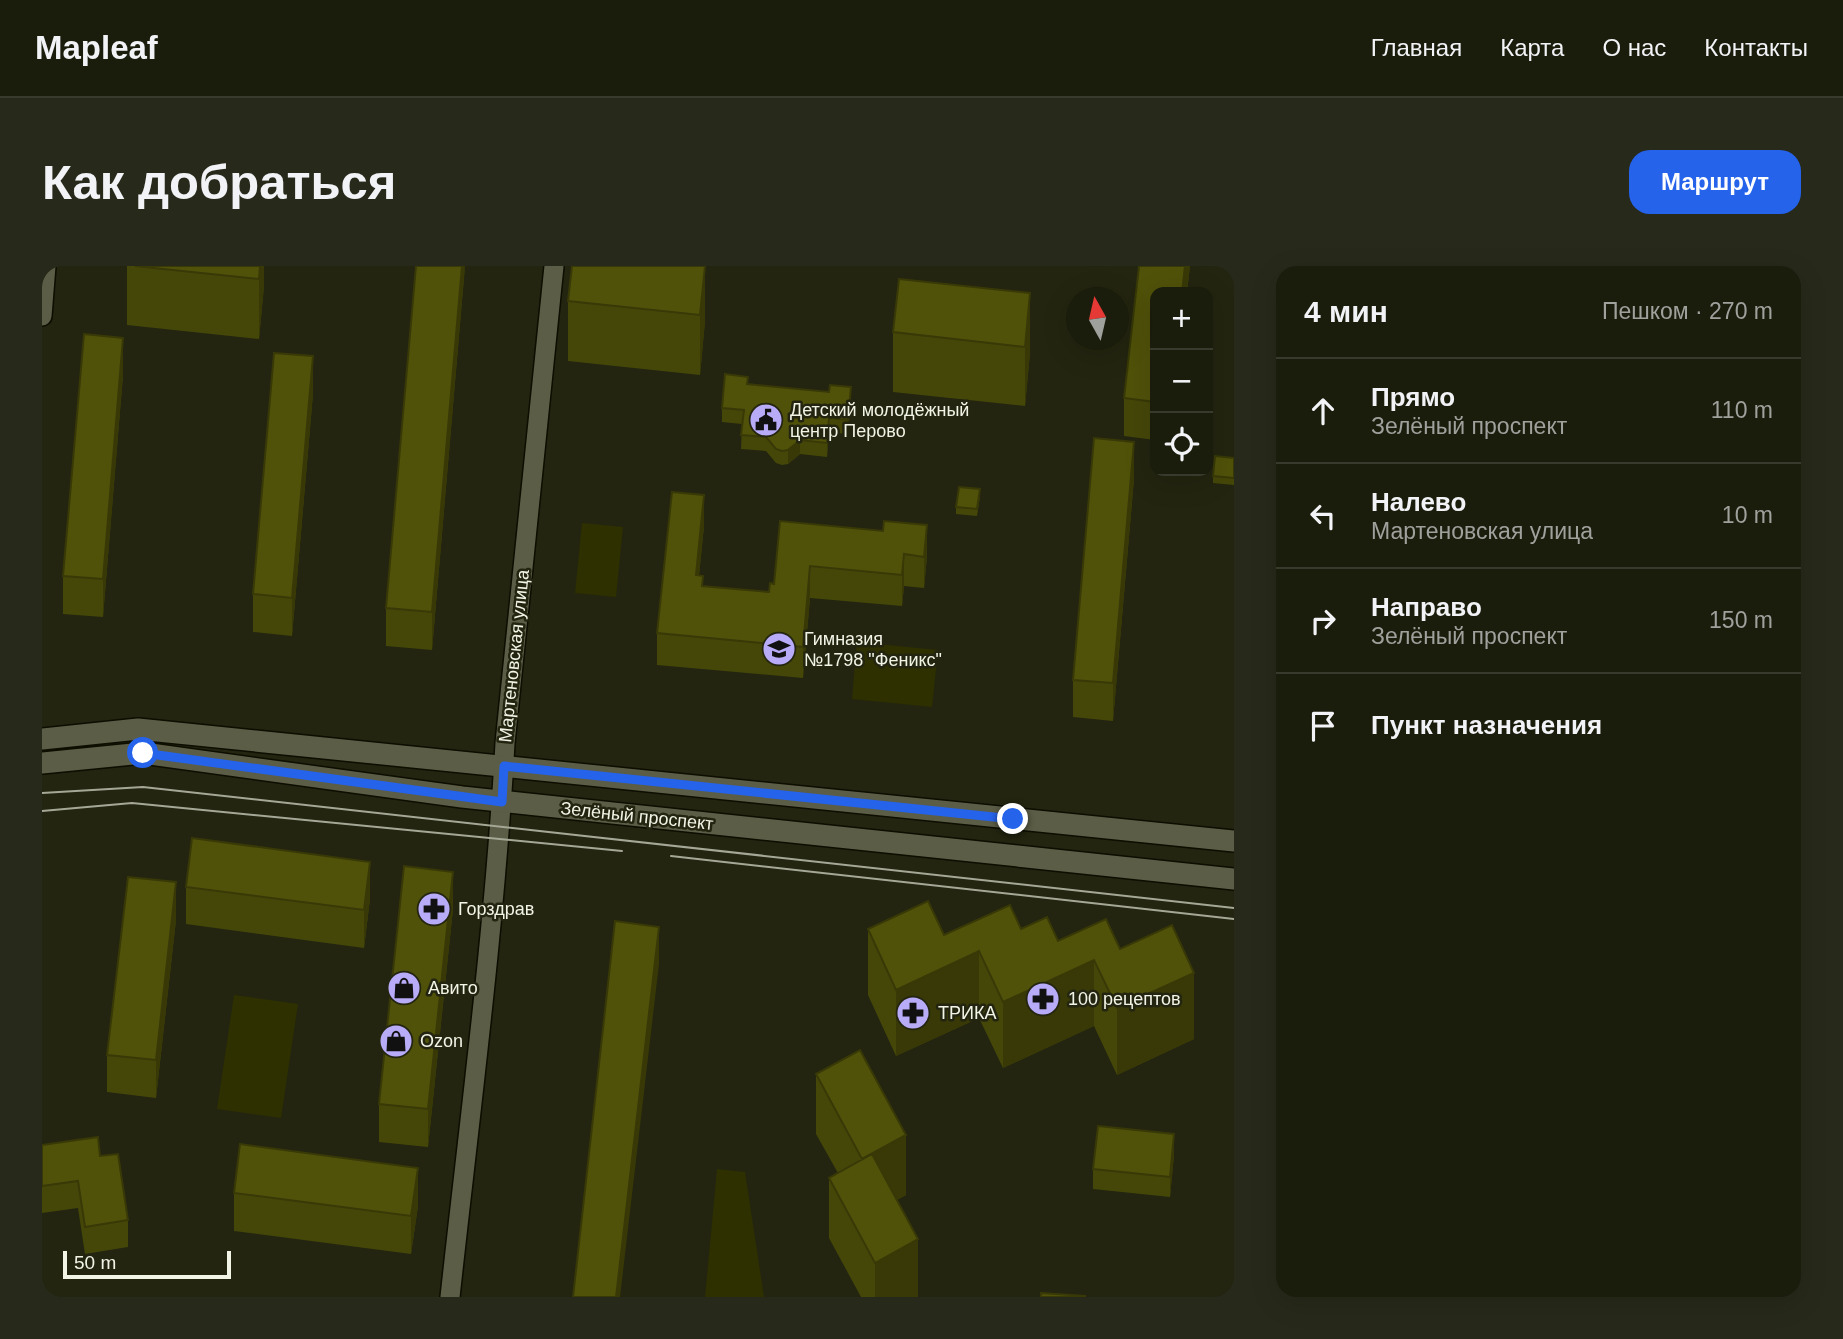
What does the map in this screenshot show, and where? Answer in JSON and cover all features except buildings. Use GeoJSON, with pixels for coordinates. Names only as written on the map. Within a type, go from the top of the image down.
{"type":"FeatureCollection","features":[{"type":"Feature","properties":{"kind":"main road","name":"Зелёный проспект"},"geometry":{"type":"LineString","coordinates":[[42,739],[138,729],[1234,841]]}},
{"type":"Feature","properties":{"kind":"main road","name":"Зелёный проспект"},"geometry":{"type":"LineString","coordinates":[[42,763],[143,753],[502,802],[1234,879]]}},
{"type":"Feature","properties":{"kind":"street"},"geometry":{"type":"LineString","coordinates":[[42,316],[46,266]]}},
{"type":"Feature","properties":{"kind":"street","name":"Мартеновская улица"},"geometry":{"type":"LineString","coordinates":[[450,1297],[554,266]]}},
{"type":"Feature","properties":{"kind":"shaded area"},"geometry":{"type":"Polygon","coordinates":[[[582,523],[623,527],[616,597],[575,593],[582,523]]]}},
{"type":"Feature","properties":{"kind":"shaded area"},"geometry":{"type":"Polygon","coordinates":[[[857,642],[938,650],[932,707],[852,699],[857,642]]]}},
{"type":"Feature","properties":{"kind":"shaded area"},"geometry":{"type":"Polygon","coordinates":[[[234,995],[298,1004],[281,1118],[217,1109],[234,995]]]}},
{"type":"Feature","properties":{"kind":"shaded area"},"geometry":{"type":"Polygon","coordinates":[[[717,1169],[745,1172],[764,1297],[705,1297],[717,1169]]]}},
{"type":"Feature","properties":{"kind":"tram line"},"geometry":{"type":"LineString","coordinates":[[42,793],[143,787],[1234,908]]}},
{"type":"Feature","properties":{"kind":"tram line"},"geometry":{"type":"LineString","coordinates":[[42,811],[132,803],[622,851]]}},
{"type":"Feature","properties":{"kind":"tram line"},"geometry":{"type":"LineString","coordinates":[[671,856],[1234,919]]}},
{"type":"Feature","properties":{"kind":"place","name":"Детский молодёжный центр Перово"},"geometry":{"type":"Point","coordinates":[766,420]}},
{"type":"Feature","properties":{"kind":"place","name":"Гимназия №1798 \"Феникс\""},"geometry":{"type":"Point","coordinates":[779,649]}},
{"type":"Feature","properties":{"kind":"place","name":"Горздрав"},"geometry":{"type":"Point","coordinates":[434,909]}},
{"type":"Feature","properties":{"kind":"place","name":"Авито"},"geometry":{"type":"Point","coordinates":[404,988]}},
{"type":"Feature","properties":{"kind":"place","name":"100 рецептов"},"geometry":{"type":"Point","coordinates":[1043,999]}},
{"type":"Feature","properties":{"kind":"place","name":"ТРИКА"},"geometry":{"type":"Point","coordinates":[913,1013]}},
{"type":"Feature","properties":{"kind":"place","name":"Ozon"},"geometry":{"type":"Point","coordinates":[396,1041]}},
{"type":"Feature","properties":{"kind":"route"},"geometry":{"type":"LineString","coordinates":[[143,753],[502,802],[504,766],[1013,819]]}}]}
